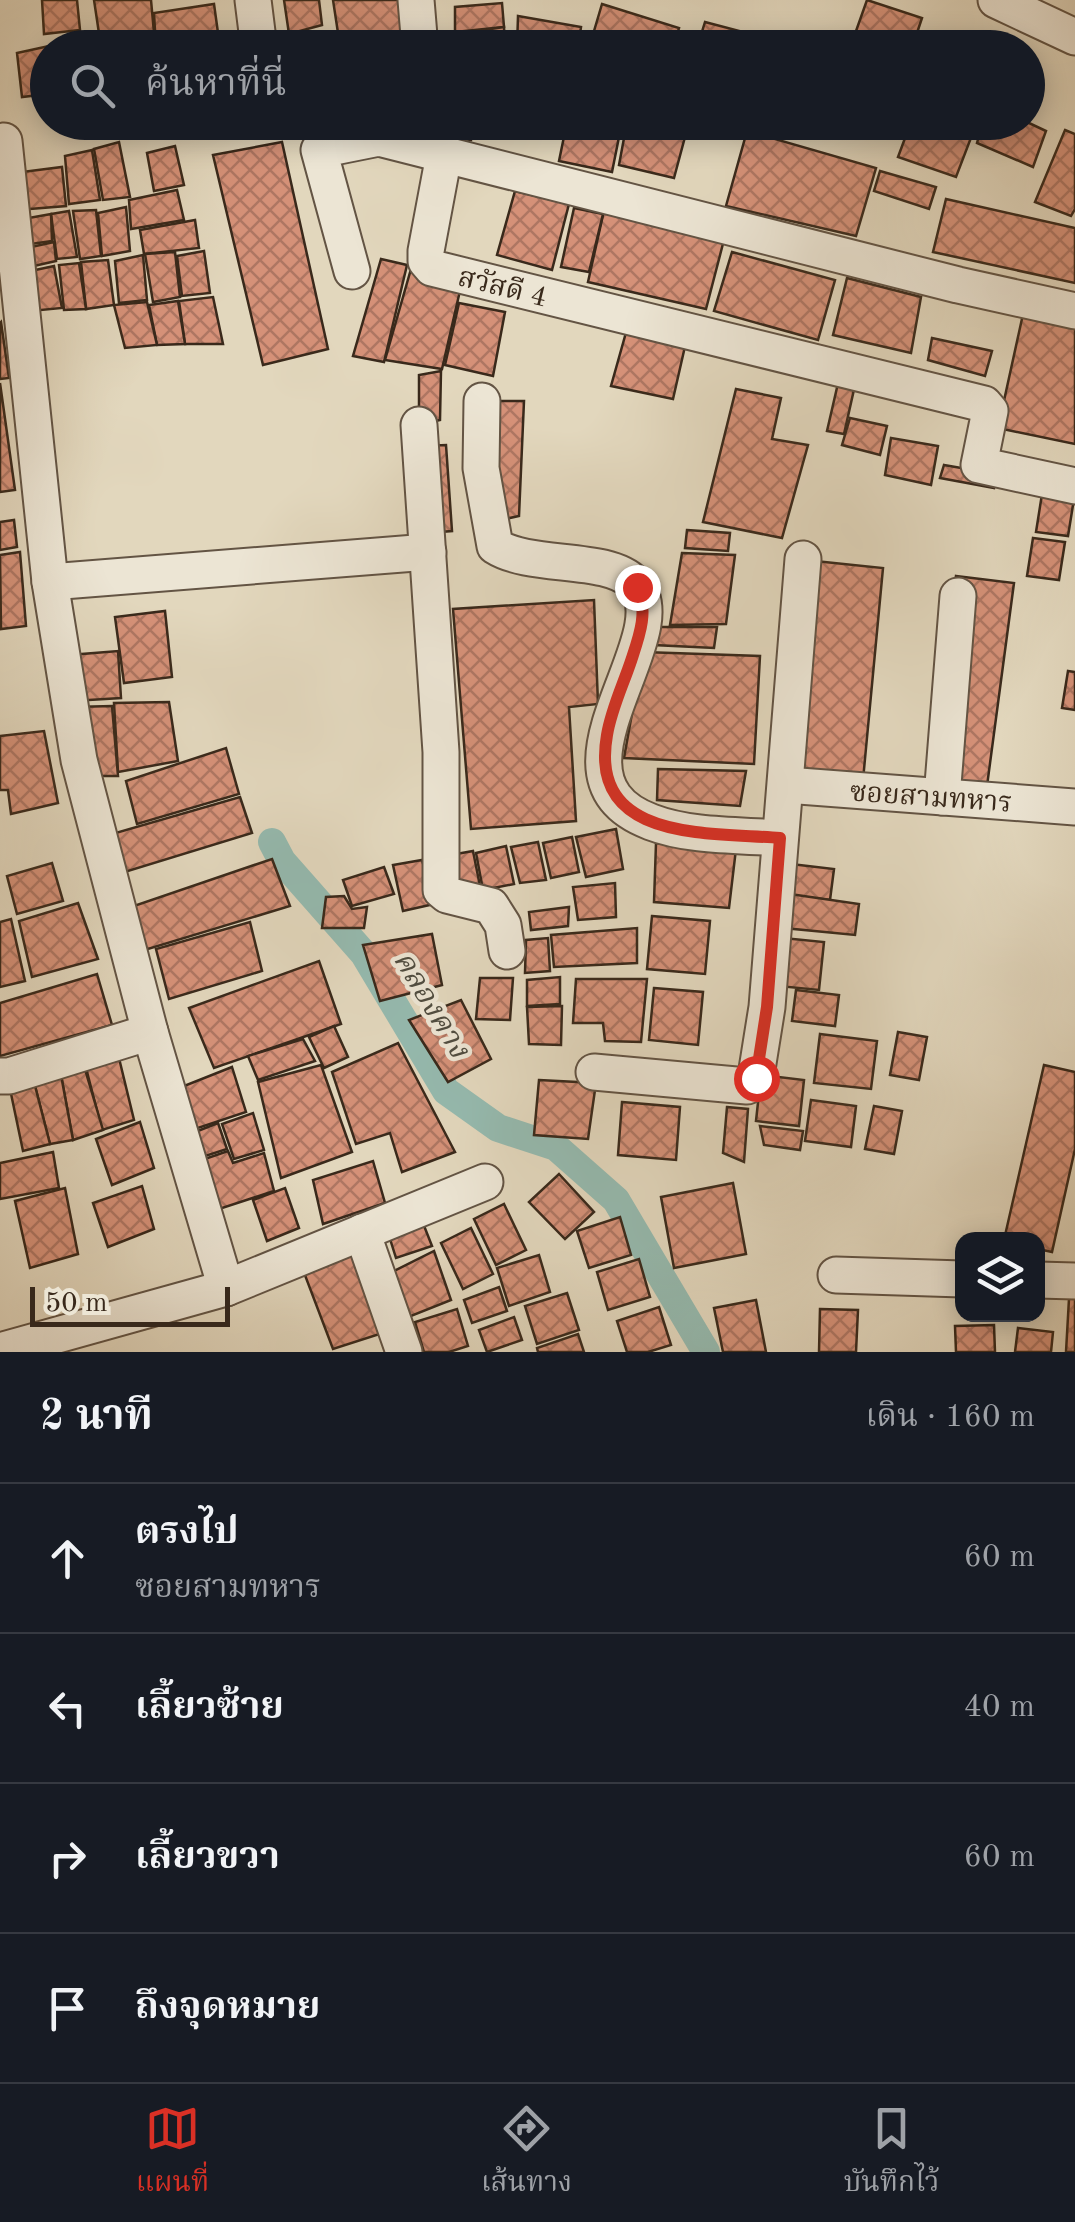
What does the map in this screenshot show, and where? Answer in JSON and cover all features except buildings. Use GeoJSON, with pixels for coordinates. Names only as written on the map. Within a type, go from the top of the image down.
{"type":"FeatureCollection","features":[{"type":"Feature","properties":{"kind":"street"},"geometry":{"type":"LineString","coordinates":[[253,0],[257,30]]}},
{"type":"Feature","properties":{"kind":"street"},"geometry":{"type":"LineString","coordinates":[[416,0],[418,30]]}},
{"type":"Feature","properties":{"kind":"street"},"geometry":{"type":"LineString","coordinates":[[996,0],[1056,21]]}},
{"type":"Feature","properties":{"kind":"street"},"geometry":{"type":"LineString","coordinates":[[352,271],[319,150],[369,140]]}},
{"type":"Feature","properties":{"kind":"street"},"geometry":{"type":"LineString","coordinates":[[387,140],[1075,311]]}},
{"type":"Feature","properties":{"kind":"street"},"geometry":{"type":"LineString","coordinates":[[4,141],[50,582],[79,760],[150,1032],[226,1288]]}},
{"type":"Feature","properties":{"kind":"street","name":"สวัสดี 4"},"geometry":{"type":"LineString","coordinates":[[444,155],[426,251],[426,261],[432,268],[984,404],[990,411],[979,465],[1075,486]]}},
{"type":"Feature","properties":{"kind":"street"},"geometry":{"type":"LineString","coordinates":[[482,401],[482,468],[495,546],[523,557],[610,570],[630,579],[641,595],[644,615],[638,640],[607,731],[604,761],[616,800],[626,810],[653,823],[700,832],[780,838]]}},
{"type":"Feature","properties":{"kind":"street"},"geometry":{"type":"LineString","coordinates":[[420,425],[442,752],[441,890],[490,906],[503,924],[507,951]]}},
{"type":"Feature","properties":{"kind":"street"},"geometry":{"type":"LineString","coordinates":[[50,582],[428,552]]}},
{"type":"Feature","properties":{"kind":"street"},"geometry":{"type":"LineString","coordinates":[[594,1072],[748,1086],[756,1078],[767,1007],[803,559]]}},
{"type":"Feature","properties":{"kind":"street"},"geometry":{"type":"LineString","coordinates":[[942,797],[958,596]]}},
{"type":"Feature","properties":{"kind":"street","name":"ซอยสามทหาร"},"geometry":{"type":"LineString","coordinates":[[786,785],[1075,807]]}},
{"type":"Feature","properties":{"kind":"street"},"geometry":{"type":"LineString","coordinates":[[0,1076],[150,1032]]}},
{"type":"Feature","properties":{"kind":"street"},"geometry":{"type":"LineString","coordinates":[[0,1352],[226,1288],[485,1182]]}},
{"type":"Feature","properties":{"kind":"street"},"geometry":{"type":"LineString","coordinates":[[362,1232],[404,1352]]}},
{"type":"Feature","properties":{"kind":"street"},"geometry":{"type":"LineString","coordinates":[[836,1276],[955,1278]]}},
{"type":"Feature","properties":{"kind":"street"},"geometry":{"type":"LineString","coordinates":[[1045,1280],[1075,1282]]}},
{"type":"Feature","properties":{"kind":"waterway","name":"คลองคาง"},"geometry":{"type":"LineString","coordinates":[[272,842],[282,861],[364,954],[446,1091],[498,1128],[556,1147],[616,1200],[706,1352]]}},
{"type":"Feature","properties":{"kind":"route"},"geometry":{"type":"LineString","coordinates":[[637,587],[644,615],[607,731],[604,761],[616,800],[626,810],[653,823],[700,832],[780,838],[767,1007],[756,1078]]}}]}
